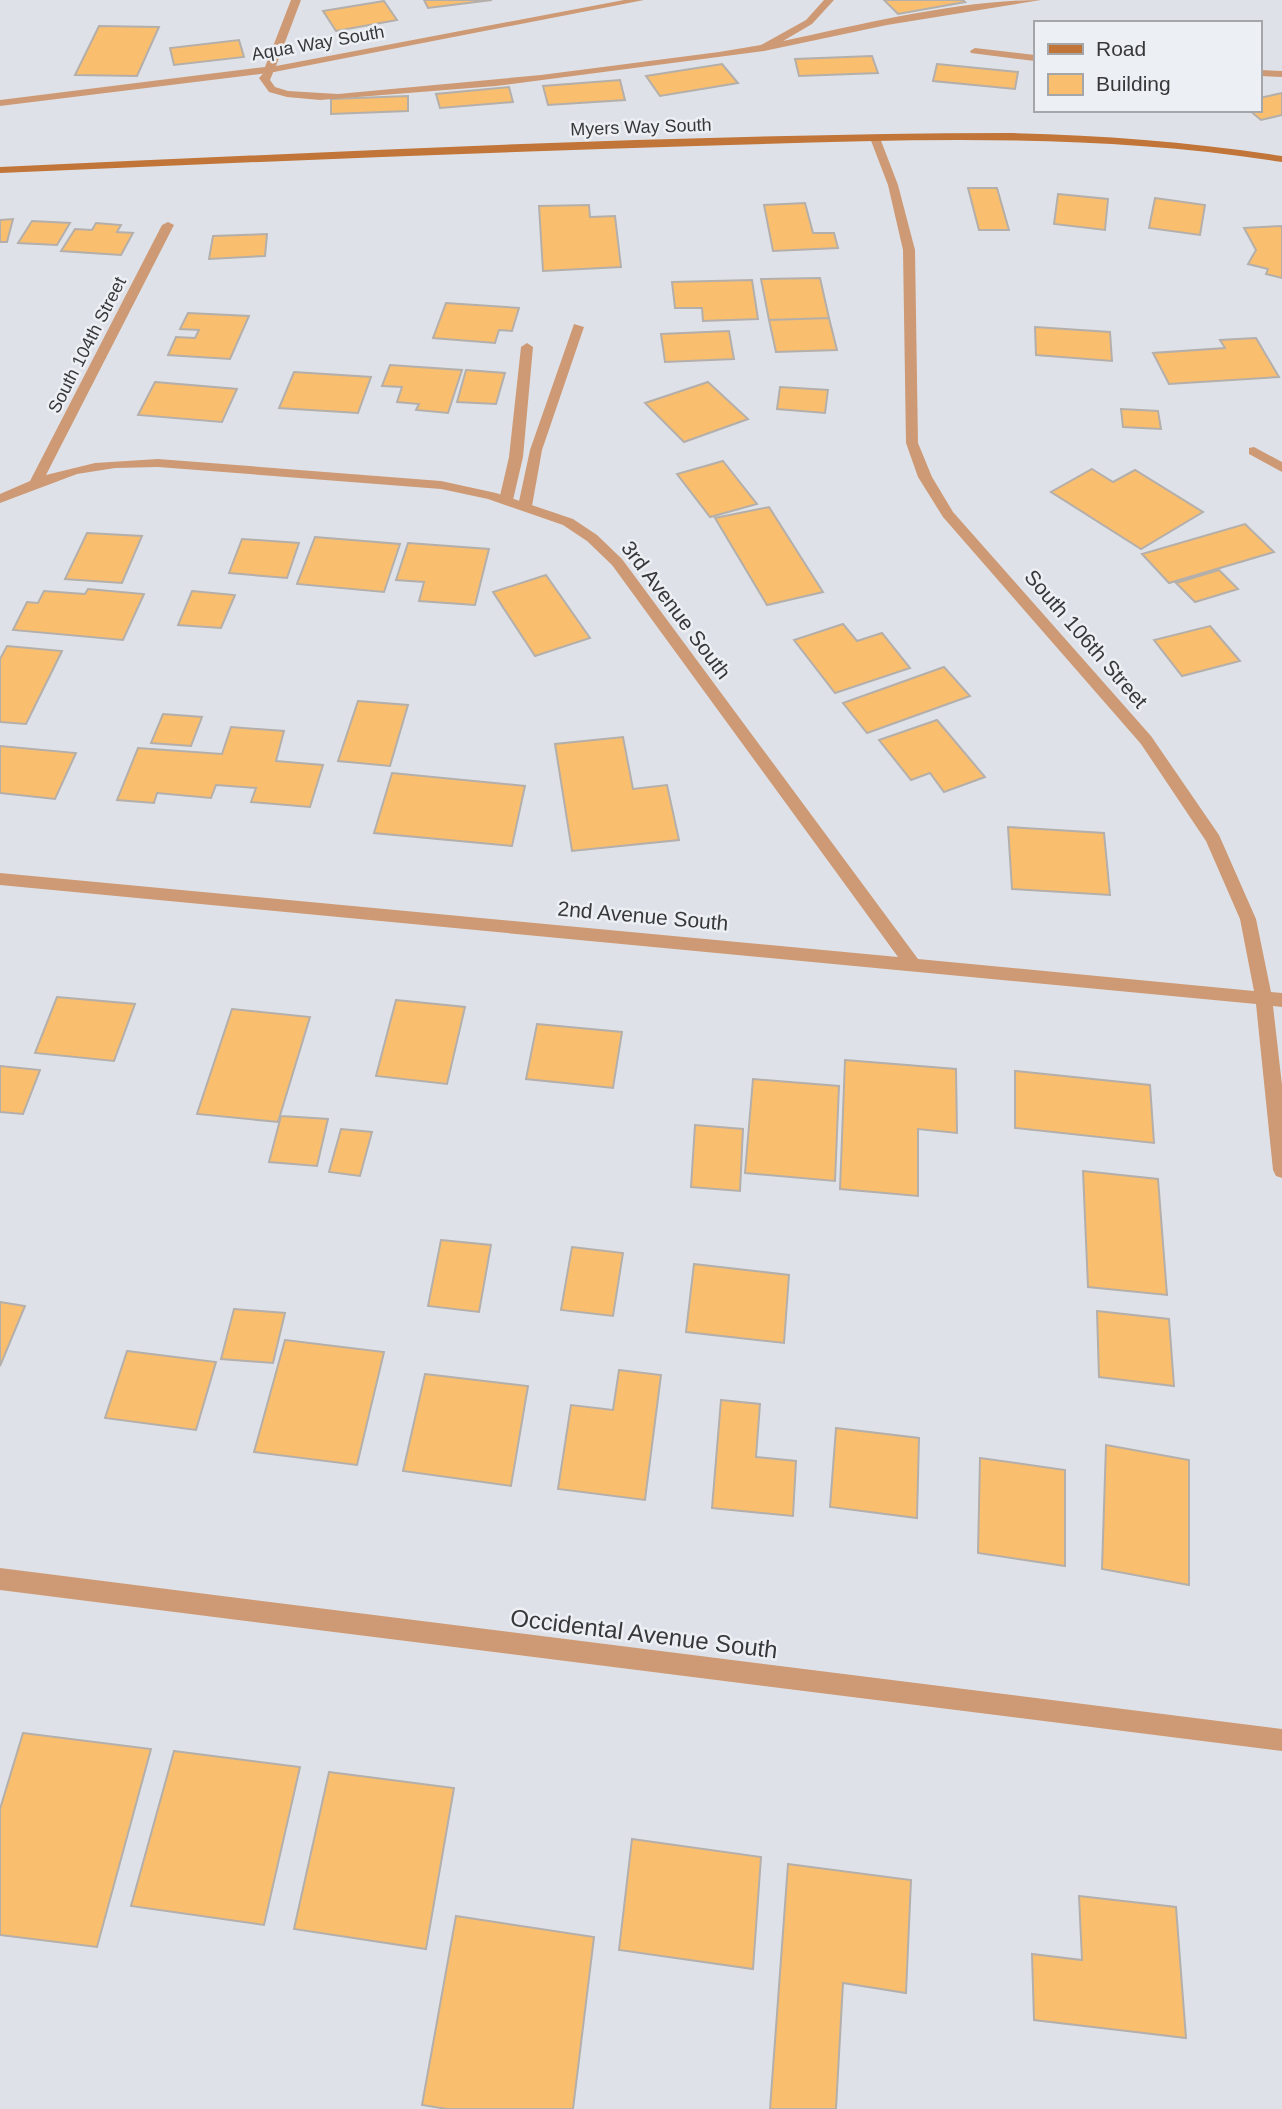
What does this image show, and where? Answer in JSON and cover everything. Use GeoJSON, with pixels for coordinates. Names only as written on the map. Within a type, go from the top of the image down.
{"type":"FeatureCollection","features":[{"type":"Feature","properties":{"kind":"main road","name":"Myers Way South"},"geometry":{"type":"LineString","coordinates":[[0,170],[562,147],[1064,135],[1183,144],[1282,159]]}},
{"type":"Feature","properties":{"kind":"street"},"geometry":{"type":"LineString","coordinates":[[296,0],[264,78],[266,84],[271,89],[285,93],[371,94],[522,82],[764,48],[887,22],[1036,0]]}},
{"type":"Feature","properties":{"kind":"street","name":"Aqua Way South"},"geometry":{"type":"LineString","coordinates":[[0,103],[269,70],[639,0]]}},
{"type":"Feature","properties":{"kind":"street"},"geometry":{"type":"LineString","coordinates":[[764,48],[808,22],[829,0]]}},
{"type":"Feature","properties":{"kind":"street"},"geometry":{"type":"LineString","coordinates":[[975,51],[1034,58]]}},
{"type":"Feature","properties":{"kind":"street"},"geometry":{"type":"LineString","coordinates":[[1261,73],[1280,72]]}},
{"type":"Feature","properties":{"kind":"street","name":"South 106th Street"},"geometry":{"type":"LineString","coordinates":[[875,138],[893,185],[909,250],[909,417],[912,443],[925,477],[948,514],[1146,740],[1213,839],[1248,919],[1264,998],[1282,1170]]}},
{"type":"Feature","properties":{"kind":"street","name":"South 104th Street"},"geometry":{"type":"LineString","coordinates":[[36,481],[168,225]]}},
{"type":"Feature","properties":{"kind":"street"},"geometry":{"type":"LineString","coordinates":[[525,506],[536,450],[578,327]]}},
{"type":"Feature","properties":{"kind":"street"},"geometry":{"type":"LineString","coordinates":[[506,500],[516,457],[527,347]]}},
{"type":"Feature","properties":{"kind":"street"},"geometry":{"type":"LineString","coordinates":[[1254,451],[1282,468]]}},
{"type":"Feature","properties":{"kind":"street","name":"3rd Avenue South"},"geometry":{"type":"LineString","coordinates":[[0,499],[36,481],[77,468],[112,462],[158,463],[441,485],[506,500],[568,522],[592,538],[617,562],[912,963]]}},
{"type":"Feature","properties":{"kind":"street","name":"2nd Avenue South"},"geometry":{"type":"LineString","coordinates":[[0,879],[1282,1000]]}},
{"type":"Feature","properties":{"kind":"street","name":"Occidental Avenue South"},"geometry":{"type":"LineString","coordinates":[[0,1579],[1282,1741]]}},
{"type":"Feature","properties":{"kind":"building"},"geometry":{"type":"Polygon","coordinates":[[[424,0],[492,0],[428,8],[424,0]]]}},
{"type":"Feature","properties":{"kind":"building"},"geometry":{"type":"Polygon","coordinates":[[[884,0],[963,0],[965,2],[898,14],[884,0]]]}},
{"type":"Feature","properties":{"kind":"building"},"geometry":{"type":"Polygon","coordinates":[[[384,1],[397,20],[336,31],[323,11],[384,1]]]}},
{"type":"Feature","properties":{"kind":"building"},"geometry":{"type":"Polygon","coordinates":[[[99,26],[159,27],[137,76],[75,75],[99,26]]]}},
{"type":"Feature","properties":{"kind":"building"},"geometry":{"type":"Polygon","coordinates":[[[239,40],[244,57],[174,65],[170,48],[239,40]]]}},
{"type":"Feature","properties":{"kind":"building"},"geometry":{"type":"Polygon","coordinates":[[[872,56],[878,73],[799,76],[795,59],[872,56]]]}},
{"type":"Feature","properties":{"kind":"building"},"geometry":{"type":"Polygon","coordinates":[[[722,64],[738,83],[660,96],[646,76],[722,64]]]}},
{"type":"Feature","properties":{"kind":"building"},"geometry":{"type":"Polygon","coordinates":[[[937,64],[1018,72],[1015,89],[933,81],[937,64]]]}},
{"type":"Feature","properties":{"kind":"building"},"geometry":{"type":"Polygon","coordinates":[[[620,80],[625,100],[548,105],[543,86],[620,80]]]}},
{"type":"Feature","properties":{"kind":"building"},"geometry":{"type":"Polygon","coordinates":[[[509,87],[513,102],[440,108],[436,94],[509,87]]]}},
{"type":"Feature","properties":{"kind":"building"},"geometry":{"type":"Polygon","coordinates":[[[1282,93],[1282,115],[1261,120],[1251,112],[1261,112],[1261,98],[1282,93]]]}},
{"type":"Feature","properties":{"kind":"building"},"geometry":{"type":"Polygon","coordinates":[[[408,96],[408,111],[331,114],[331,99],[408,96]]]}},
{"type":"Feature","properties":{"kind":"building"},"geometry":{"type":"Polygon","coordinates":[[[968,188],[997,188],[1009,230],[979,230],[968,188]]]}},
{"type":"Feature","properties":{"kind":"building"},"geometry":{"type":"Polygon","coordinates":[[[1058,194],[1108,199],[1105,230],[1054,224],[1058,194]]]}},
{"type":"Feature","properties":{"kind":"building"},"geometry":{"type":"Polygon","coordinates":[[[1155,198],[1205,205],[1200,235],[1149,228],[1155,198]]]}},
{"type":"Feature","properties":{"kind":"building"},"geometry":{"type":"Polygon","coordinates":[[[805,203],[813,233],[834,233],[838,248],[773,251],[764,205],[805,203]]]}},
{"type":"Feature","properties":{"kind":"building"},"geometry":{"type":"Polygon","coordinates":[[[589,205],[590,217],[615,216],[621,267],[543,271],[539,206],[589,205]]]}},
{"type":"Feature","properties":{"kind":"building"},"geometry":{"type":"Polygon","coordinates":[[[13,219],[7,242],[0,242],[0,220],[13,219]]]}},
{"type":"Feature","properties":{"kind":"building"},"geometry":{"type":"Polygon","coordinates":[[[32,221],[70,223],[57,245],[18,243],[32,221]]]}},
{"type":"Feature","properties":{"kind":"building"},"geometry":{"type":"Polygon","coordinates":[[[96,223],[121,225],[117,232],[133,233],[121,255],[61,251],[75,229],[92,230],[96,223]]]}},
{"type":"Feature","properties":{"kind":"building"},"geometry":{"type":"Polygon","coordinates":[[[1281,226],[1282,278],[1266,274],[1268,269],[1248,264],[1256,250],[1244,228],[1281,226]]]}},
{"type":"Feature","properties":{"kind":"building"},"geometry":{"type":"Polygon","coordinates":[[[267,234],[265,256],[209,259],[213,236],[267,234]]]}},
{"type":"Feature","properties":{"kind":"building"},"geometry":{"type":"Polygon","coordinates":[[[820,278],[829,318],[769,320],[761,279],[820,278]]]}},
{"type":"Feature","properties":{"kind":"building"},"geometry":{"type":"Polygon","coordinates":[[[752,280],[758,319],[703,321],[702,308],[675,308],[672,282],[752,280]]]}},
{"type":"Feature","properties":{"kind":"building"},"geometry":{"type":"Polygon","coordinates":[[[446,303],[519,308],[512,331],[499,330],[495,343],[433,338],[446,303]]]}},
{"type":"Feature","properties":{"kind":"building"},"geometry":{"type":"Polygon","coordinates":[[[188,313],[249,316],[230,359],[168,355],[176,337],[195,338],[199,330],[180,329],[188,313]]]}},
{"type":"Feature","properties":{"kind":"building"},"geometry":{"type":"Polygon","coordinates":[[[829,318],[837,350],[776,352],[769,320],[829,318]]]}},
{"type":"Feature","properties":{"kind":"building"},"geometry":{"type":"Polygon","coordinates":[[[1035,327],[1110,332],[1112,361],[1036,355],[1035,327]]]}},
{"type":"Feature","properties":{"kind":"building"},"geometry":{"type":"Polygon","coordinates":[[[729,331],[734,359],[665,362],[661,334],[729,331]]]}},
{"type":"Feature","properties":{"kind":"building"},"geometry":{"type":"Polygon","coordinates":[[[1256,338],[1279,377],[1169,384],[1153,353],[1225,348],[1220,340],[1256,338]]]}},
{"type":"Feature","properties":{"kind":"building"},"geometry":{"type":"Polygon","coordinates":[[[390,365],[462,370],[448,413],[416,410],[419,404],[397,402],[402,387],[382,386],[390,365]]]}},
{"type":"Feature","properties":{"kind":"building"},"geometry":{"type":"Polygon","coordinates":[[[466,370],[505,373],[496,404],[457,402],[466,370]]]}},
{"type":"Feature","properties":{"kind":"building"},"geometry":{"type":"Polygon","coordinates":[[[294,372],[371,377],[358,413],[279,408],[294,372]]]}},
{"type":"Feature","properties":{"kind":"building"},"geometry":{"type":"Polygon","coordinates":[[[155,382],[237,389],[222,422],[138,415],[155,382]]]}},
{"type":"Feature","properties":{"kind":"building"},"geometry":{"type":"Polygon","coordinates":[[[708,382],[748,419],[684,442],[645,403],[708,382]]]}},
{"type":"Feature","properties":{"kind":"building"},"geometry":{"type":"Polygon","coordinates":[[[780,387],[828,390],[825,413],[777,409],[780,387]]]}},
{"type":"Feature","properties":{"kind":"building"},"geometry":{"type":"Polygon","coordinates":[[[1121,409],[1158,411],[1161,429],[1123,427],[1121,409]]]}},
{"type":"Feature","properties":{"kind":"building"},"geometry":{"type":"Polygon","coordinates":[[[723,461],[757,504],[710,517],[677,474],[723,461]]]}},
{"type":"Feature","properties":{"kind":"building"},"geometry":{"type":"Polygon","coordinates":[[[1092,469],[1113,482],[1135,470],[1203,512],[1141,549],[1051,492],[1092,469]]]}},
{"type":"Feature","properties":{"kind":"building"},"geometry":{"type":"Polygon","coordinates":[[[769,507],[823,592],[767,605],[715,518],[769,507]]]}},
{"type":"Feature","properties":{"kind":"building"},"geometry":{"type":"Polygon","coordinates":[[[1245,524],[1274,552],[1169,583],[1142,554],[1245,524]]]}},
{"type":"Feature","properties":{"kind":"building"},"geometry":{"type":"Polygon","coordinates":[[[87,533],[142,536],[122,583],[65,579],[87,533]]]}},
{"type":"Feature","properties":{"kind":"building"},"geometry":{"type":"Polygon","coordinates":[[[315,537],[400,544],[384,592],[297,584],[315,537]]]}},
{"type":"Feature","properties":{"kind":"building"},"geometry":{"type":"Polygon","coordinates":[[[242,539],[299,543],[287,578],[229,573],[242,539]]]}},
{"type":"Feature","properties":{"kind":"building"},"geometry":{"type":"Polygon","coordinates":[[[408,543],[489,549],[475,605],[419,601],[424,582],[396,580],[408,543]]]}},
{"type":"Feature","properties":{"kind":"building"},"geometry":{"type":"Polygon","coordinates":[[[1219,570],[1238,589],[1195,602],[1176,583],[1219,570]]]}},
{"type":"Feature","properties":{"kind":"building"},"geometry":{"type":"Polygon","coordinates":[[[546,575],[590,638],[535,656],[493,592],[546,575]]]}},
{"type":"Feature","properties":{"kind":"building"},"geometry":{"type":"Polygon","coordinates":[[[88,589],[144,594],[123,640],[13,630],[27,602],[38,603],[44,591],[85,594],[88,589]]]}},
{"type":"Feature","properties":{"kind":"building"},"geometry":{"type":"Polygon","coordinates":[[[192,591],[235,595],[221,628],[178,625],[192,591]]]}},
{"type":"Feature","properties":{"kind":"building"},"geometry":{"type":"Polygon","coordinates":[[[843,624],[857,641],[882,633],[910,668],[835,693],[794,640],[843,624]]]}},
{"type":"Feature","properties":{"kind":"building"},"geometry":{"type":"Polygon","coordinates":[[[1210,626],[1240,661],[1182,676],[1154,640],[1210,626]]]}},
{"type":"Feature","properties":{"kind":"building"},"geometry":{"type":"Polygon","coordinates":[[[7,646],[62,651],[26,724],[0,722],[0,659],[7,646]]]}},
{"type":"Feature","properties":{"kind":"building"},"geometry":{"type":"Polygon","coordinates":[[[944,667],[970,696],[867,733],[843,703],[944,667]]]}},
{"type":"Feature","properties":{"kind":"building"},"geometry":{"type":"Polygon","coordinates":[[[358,701],[408,705],[390,766],[338,761],[358,701]]]}},
{"type":"Feature","properties":{"kind":"building"},"geometry":{"type":"Polygon","coordinates":[[[163,714],[202,717],[191,746],[151,743],[163,714]]]}},
{"type":"Feature","properties":{"kind":"building"},"geometry":{"type":"Polygon","coordinates":[[[937,720],[985,777],[944,792],[930,773],[911,780],[879,740],[937,720]]]}},
{"type":"Feature","properties":{"kind":"building"},"geometry":{"type":"Polygon","coordinates":[[[231,727],[284,731],[276,761],[323,765],[310,807],[251,802],[256,788],[216,785],[211,798],[157,793],[154,803],[117,800],[138,748],[222,754],[231,727]]]}},
{"type":"Feature","properties":{"kind":"building"},"geometry":{"type":"Polygon","coordinates":[[[623,737],[633,789],[667,785],[679,840],[572,851],[555,744],[623,737]]]}},
{"type":"Feature","properties":{"kind":"building"},"geometry":{"type":"Polygon","coordinates":[[[0,746],[76,753],[55,799],[0,793],[0,746]]]}},
{"type":"Feature","properties":{"kind":"building"},"geometry":{"type":"Polygon","coordinates":[[[392,773],[525,786],[512,846],[374,833],[392,773]]]}},
{"type":"Feature","properties":{"kind":"building"},"geometry":{"type":"Polygon","coordinates":[[[1008,827],[1104,833],[1110,895],[1012,889],[1008,827]]]}},
{"type":"Feature","properties":{"kind":"building"},"geometry":{"type":"Polygon","coordinates":[[[57,997],[135,1004],[114,1061],[35,1053],[57,997]]]}},
{"type":"Feature","properties":{"kind":"building"},"geometry":{"type":"Polygon","coordinates":[[[396,1000],[465,1007],[447,1084],[376,1076],[396,1000]]]}},
{"type":"Feature","properties":{"kind":"building"},"geometry":{"type":"Polygon","coordinates":[[[232,1009],[310,1017],[278,1122],[197,1114],[232,1009]]]}},
{"type":"Feature","properties":{"kind":"building"},"geometry":{"type":"Polygon","coordinates":[[[537,1024],[622,1032],[613,1088],[526,1079],[537,1024]]]}},
{"type":"Feature","properties":{"kind":"building"},"geometry":{"type":"Polygon","coordinates":[[[845,1060],[956,1069],[957,1133],[918,1129],[918,1196],[840,1189],[845,1060]]]}},
{"type":"Feature","properties":{"kind":"building"},"geometry":{"type":"Polygon","coordinates":[[[0,1066],[40,1070],[23,1114],[0,1112],[0,1066]]]}},
{"type":"Feature","properties":{"kind":"building"},"geometry":{"type":"Polygon","coordinates":[[[1015,1071],[1150,1085],[1154,1143],[1015,1128],[1015,1071]]]}},
{"type":"Feature","properties":{"kind":"building"},"geometry":{"type":"Polygon","coordinates":[[[753,1079],[839,1086],[835,1181],[745,1173],[753,1079]]]}},
{"type":"Feature","properties":{"kind":"building"},"geometry":{"type":"Polygon","coordinates":[[[281,1116],[328,1119],[317,1166],[269,1162],[281,1116]]]}},
{"type":"Feature","properties":{"kind":"building"},"geometry":{"type":"Polygon","coordinates":[[[695,1125],[743,1129],[740,1191],[691,1187],[695,1125]]]}},
{"type":"Feature","properties":{"kind":"building"},"geometry":{"type":"Polygon","coordinates":[[[341,1129],[372,1132],[360,1176],[329,1172],[341,1129]]]}},
{"type":"Feature","properties":{"kind":"building"},"geometry":{"type":"Polygon","coordinates":[[[1083,1171],[1158,1179],[1167,1295],[1088,1287],[1083,1171]]]}},
{"type":"Feature","properties":{"kind":"building"},"geometry":{"type":"Polygon","coordinates":[[[441,1240],[491,1245],[479,1312],[428,1306],[441,1240]]]}},
{"type":"Feature","properties":{"kind":"building"},"geometry":{"type":"Polygon","coordinates":[[[572,1247],[623,1253],[613,1316],[561,1310],[572,1247]]]}},
{"type":"Feature","properties":{"kind":"building"},"geometry":{"type":"Polygon","coordinates":[[[694,1264],[789,1275],[784,1343],[686,1332],[694,1264]]]}},
{"type":"Feature","properties":{"kind":"building"},"geometry":{"type":"Polygon","coordinates":[[[0,1302],[25,1306],[0,1366],[0,1302]]]}},
{"type":"Feature","properties":{"kind":"building"},"geometry":{"type":"Polygon","coordinates":[[[234,1309],[285,1313],[273,1363],[221,1359],[234,1309]]]}},
{"type":"Feature","properties":{"kind":"building"},"geometry":{"type":"Polygon","coordinates":[[[1097,1311],[1169,1319],[1174,1386],[1099,1377],[1097,1311]]]}},
{"type":"Feature","properties":{"kind":"building"},"geometry":{"type":"Polygon","coordinates":[[[285,1340],[384,1352],[357,1465],[254,1452],[285,1340]]]}},
{"type":"Feature","properties":{"kind":"building"},"geometry":{"type":"Polygon","coordinates":[[[127,1351],[216,1362],[196,1430],[105,1418],[127,1351]]]}},
{"type":"Feature","properties":{"kind":"building"},"geometry":{"type":"Polygon","coordinates":[[[619,1370],[661,1375],[645,1500],[558,1489],[571,1405],[613,1410],[619,1370]]]}},
{"type":"Feature","properties":{"kind":"building"},"geometry":{"type":"Polygon","coordinates":[[[425,1374],[528,1386],[511,1486],[403,1471],[425,1374]]]}},
{"type":"Feature","properties":{"kind":"building"},"geometry":{"type":"Polygon","coordinates":[[[721,1400],[760,1404],[756,1457],[796,1461],[793,1516],[712,1508],[721,1400]]]}},
{"type":"Feature","properties":{"kind":"building"},"geometry":{"type":"Polygon","coordinates":[[[836,1428],[919,1438],[917,1518],[830,1507],[836,1428]]]}},
{"type":"Feature","properties":{"kind":"building"},"geometry":{"type":"Polygon","coordinates":[[[1106,1445],[1189,1460],[1189,1585],[1102,1569],[1106,1445]]]}},
{"type":"Feature","properties":{"kind":"building"},"geometry":{"type":"Polygon","coordinates":[[[980,1458],[1065,1470],[1065,1566],[978,1553],[980,1458]]]}},
{"type":"Feature","properties":{"kind":"building"},"geometry":{"type":"Polygon","coordinates":[[[23,1733],[151,1749],[97,1947],[0,1935],[0,1809],[23,1733]]]}},
{"type":"Feature","properties":{"kind":"building"},"geometry":{"type":"Polygon","coordinates":[[[174,1751],[300,1767],[264,1925],[131,1906],[174,1751]]]}},
{"type":"Feature","properties":{"kind":"building"},"geometry":{"type":"Polygon","coordinates":[[[329,1772],[454,1788],[426,1949],[294,1929],[329,1772]]]}},
{"type":"Feature","properties":{"kind":"building"},"geometry":{"type":"Polygon","coordinates":[[[632,1839],[761,1857],[753,1969],[619,1950],[632,1839]]]}},
{"type":"Feature","properties":{"kind":"building"},"geometry":{"type":"Polygon","coordinates":[[[788,1864],[911,1880],[906,1993],[843,1983],[836,2109],[770,2109],[788,1864]]]}},
{"type":"Feature","properties":{"kind":"building"},"geometry":{"type":"Polygon","coordinates":[[[1079,1896],[1176,1907],[1186,2038],[1034,2020],[1032,1954],[1082,1960],[1079,1896]]]}},
{"type":"Feature","properties":{"kind":"building"},"geometry":{"type":"Polygon","coordinates":[[[456,1916],[594,1937],[573,2109],[447,2109],[422,2105],[456,1916]]]}}]}
